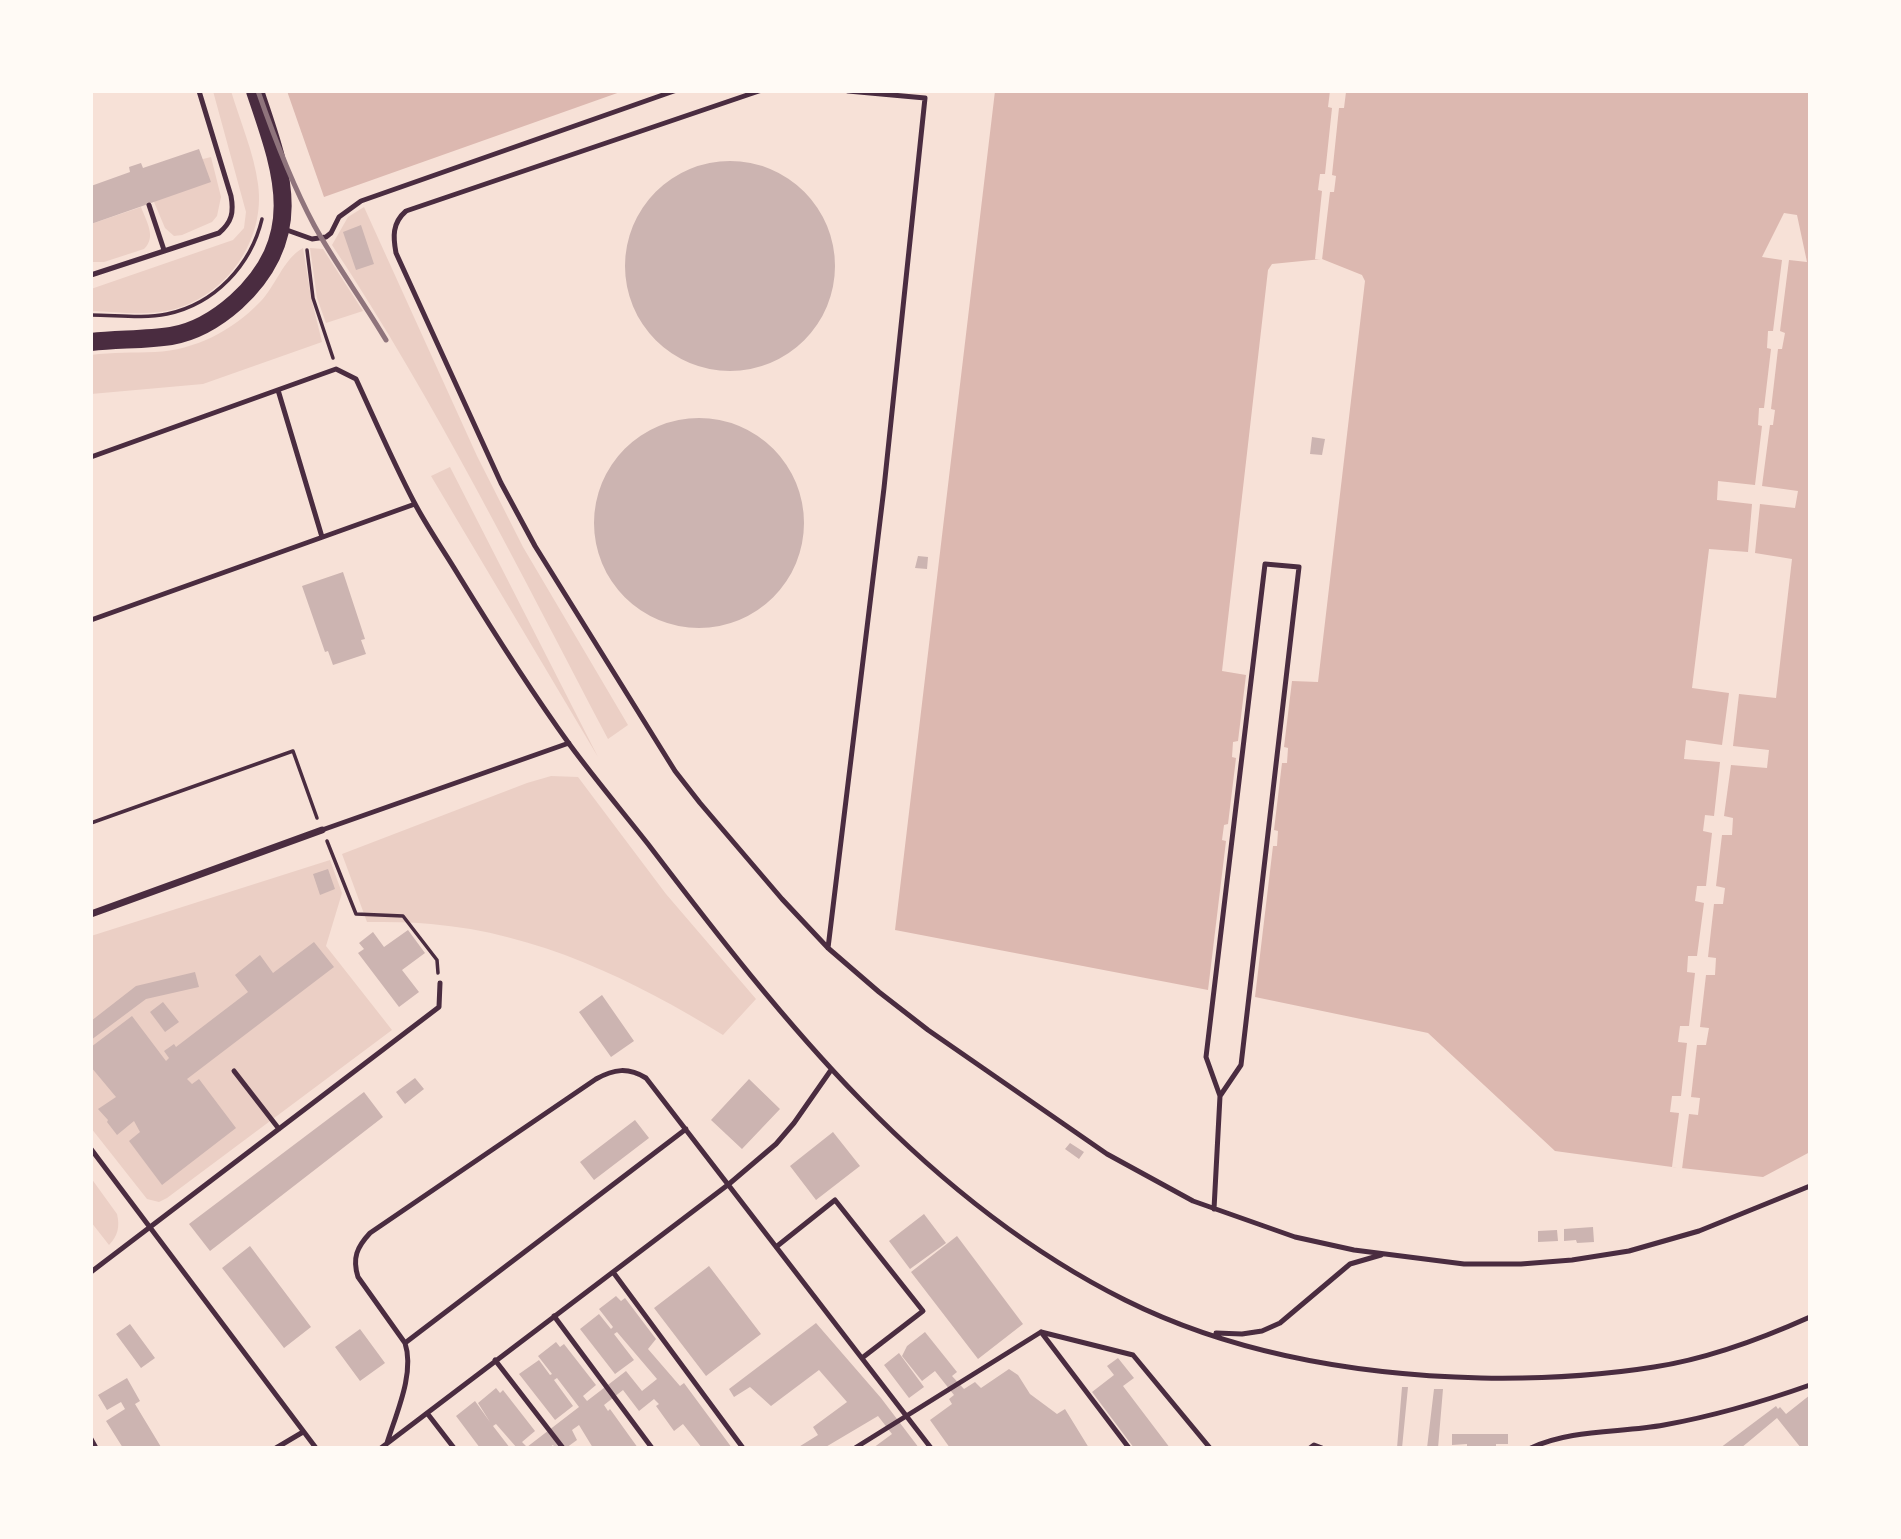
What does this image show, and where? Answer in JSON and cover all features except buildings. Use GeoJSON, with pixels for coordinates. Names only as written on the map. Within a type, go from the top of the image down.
{"type":"FeatureCollection","features":[{"type":"Feature","properties":{"kind":"main road"},"geometry":{"type":"LineString","coordinates":[[91,342],[171,336],[196,329],[246,293],[263,271],[281,227],[284,198],[276,156],[255,91]]}},
{"type":"Feature","properties":{"kind":"street"},"geometry":{"type":"LineString","coordinates":[[91,914],[322,830]]}},
{"type":"Feature","properties":{"kind":"lane"},"geometry":{"type":"LineString","coordinates":[[91,275],[219,233],[232,217],[231,196],[199,91]]}},
{"type":"Feature","properties":{"kind":"lane"},"geometry":{"type":"LineString","coordinates":[[281,227],[306,238],[317,240],[326,237],[340,216],[361,201],[674,91]]}},
{"type":"Feature","properties":{"kind":"lane"},"geometry":{"type":"LineString","coordinates":[[759,91],[406,211],[394,228],[394,241],[396,253],[501,483],[542,558],[676,771],[782,899],[828,948],[928,1030],[1107,1154],[1151,1180],[1214,1209],[1295,1237],[1384,1254],[1464,1264],[1521,1264],[1572,1260],[1629,1251],[1699,1231],[1810,1186]]}},
{"type":"Feature","properties":{"kind":"lane"},"geometry":{"type":"LineString","coordinates":[[828,948],[884,488],[925,98],[848,91]]}},
{"type":"Feature","properties":{"kind":"lane"},"geometry":{"type":"LineString","coordinates":[[149,205],[164,250]]}},
{"type":"Feature","properties":{"kind":"lane"},"geometry":{"type":"LineString","coordinates":[[91,457],[336,369],[356,379],[415,504],[480,610],[569,743],[695,908],[831,1070],[887,1128],[934,1171],[1005,1228],[1127,1301],[1206,1333],[1266,1352],[1358,1370],[1445,1377],[1529,1379],[1656,1367],[1722,1350],[1810,1317]]}},
{"type":"Feature","properties":{"kind":"lane"},"geometry":{"type":"LineString","coordinates":[[278,390],[322,537]]}},
{"type":"Feature","properties":{"kind":"lane"},"geometry":{"type":"LineString","coordinates":[[91,620],[415,504]]}},
{"type":"Feature","properties":{"kind":"lane"},"geometry":{"type":"LineString","coordinates":[[1214,1209],[1220,1096],[1206,1056],[1265,564],[1299,567],[1241,1065],[1220,1096]]}},
{"type":"Feature","properties":{"kind":"lane"},"geometry":{"type":"LineString","coordinates":[[322,830],[569,743]]}},
{"type":"Feature","properties":{"kind":"lane"},"geometry":{"type":"LineString","coordinates":[[91,1272],[439,1007],[440,983]]}},
{"type":"Feature","properties":{"kind":"lane"},"geometry":{"type":"LineString","coordinates":[[387,1443],[406,1378],[408,1352],[405,1343],[358,1277],[354,1265],[356,1253],[370,1233],[609,1072],[624,1070],[646,1078],[931,1448]]}},
{"type":"Feature","properties":{"kind":"lane"},"geometry":{"type":"LineString","coordinates":[[381,1448],[729,1184],[776,1144],[831,1070]]}},
{"type":"Feature","properties":{"kind":"lane"},"geometry":{"type":"LineString","coordinates":[[234,1071],[279,1129]]}},
{"type":"Feature","properties":{"kind":"lane"},"geometry":{"type":"LineString","coordinates":[[405,1343],[686,1129]]}},
{"type":"Feature","properties":{"kind":"lane"},"geometry":{"type":"LineString","coordinates":[[91,1149],[316,1448]]}},
{"type":"Feature","properties":{"kind":"lane"},"geometry":{"type":"LineString","coordinates":[[776,1247],[835,1200],[923,1311],[862,1358]]}},
{"type":"Feature","properties":{"kind":"lane"},"geometry":{"type":"LineString","coordinates":[[1206,1333],[1242,1334],[1262,1331],[1280,1323],[1350,1264],[1384,1254]]}},
{"type":"Feature","properties":{"kind":"lane"},"geometry":{"type":"LineString","coordinates":[[613,1272],[743,1448]]}},
{"type":"Feature","properties":{"kind":"lane"},"geometry":{"type":"LineString","coordinates":[[554,1316],[652,1448]]}},
{"type":"Feature","properties":{"kind":"lane"},"geometry":{"type":"LineString","coordinates":[[1041,1332],[1129,1448]]}},
{"type":"Feature","properties":{"kind":"lane"},"geometry":{"type":"LineString","coordinates":[[855,1448],[1041,1332],[1133,1355],[1210,1448]]}},
{"type":"Feature","properties":{"kind":"lane"},"geometry":{"type":"LineString","coordinates":[[495,1360],[563,1448]]}},
{"type":"Feature","properties":{"kind":"lane"},"geometry":{"type":"LineString","coordinates":[[1531,1448],[1550,1439],[1664,1425],[1759,1403],[1810,1385]]}},
{"type":"Feature","properties":{"kind":"lane"},"geometry":{"type":"LineString","coordinates":[[427,1413],[454,1448]]}},
{"type":"Feature","properties":{"kind":"lane"},"geometry":{"type":"LineString","coordinates":[[276,1448],[303,1432]]}},
{"type":"Feature","properties":{"kind":"lane"},"geometry":{"type":"LineString","coordinates":[[91,1439],[96,1448]]}},
{"type":"Feature","properties":{"kind":"lane"},"geometry":{"type":"LineString","coordinates":[[1310,1448],[1314,1445],[1322,1448]]}},
{"type":"Feature","properties":{"kind":"path"},"geometry":{"type":"LineString","coordinates":[[91,315],[165,314],[200,302],[228,281],[246,258],[258,234],[262,213]]}},
{"type":"Feature","properties":{"kind":"path"},"geometry":{"type":"LineString","coordinates":[[306,238],[313,298],[336,369]]}},
{"type":"Feature","properties":{"kind":"shaded area"},"geometry":{"type":"Polygon","coordinates":[[[213,91],[231,91],[256,172],[259,205],[256,225],[248,245],[225,279],[209,293],[191,303],[152,313],[91,311],[91,289],[233,240],[244,228],[246,212],[213,91]]]}},
{"type":"Feature","properties":{"kind":"shaded area"},"geometry":{"type":"Polygon","coordinates":[[[287,91],[623,91],[324,197],[287,91]]]}},
{"type":"Feature","properties":{"kind":"shaded area"},"geometry":{"type":"Polygon","coordinates":[[[995,91],[1810,91],[1810,1152],[1763,1177],[1555,1151],[1428,1033],[1255,997],[1273,846],[1277,846],[1278,831],[1274,830],[1282,763],[1287,763],[1288,748],[1284,747],[1292,681],[1318,682],[1365,281],[1362,275],[1322,259],[1272,264],[1268,270],[1222,671],[1246,675],[1238,741],[1233,742],[1232,757],[1236,758],[1228,824],[1224,825],[1222,840],[1226,841],[1208,990],[895,930],[995,91]]]}},
{"type":"Feature","properties":{"kind":"shaded area"},"geometry":{"type":"Polygon","coordinates":[[[211,157],[221,197],[217,216],[212,222],[174,236],[165,228],[154,202],[203,159],[211,157]]]}},
{"type":"Feature","properties":{"kind":"shaded area"},"geometry":{"type":"Polygon","coordinates":[[[141,207],[150,234],[144,249],[104,262],[91,262],[91,224],[141,207]]]}},
{"type":"Feature","properties":{"kind":"shaded area"},"geometry":{"type":"Polygon","coordinates":[[[364,207],[477,456],[523,547],[628,725],[608,739],[442,426],[332,245],[348,217],[364,207]]]}},
{"type":"Feature","properties":{"kind":"shaded area"},"geometry":{"type":"Polygon","coordinates":[[[303,248],[322,342],[203,384],[91,394],[91,355],[170,350],[212,337],[237,322],[260,302],[290,259],[303,248]]]}},
{"type":"Feature","properties":{"kind":"shaded area"},"geometry":{"type":"Polygon","coordinates":[[[310,248],[323,249],[363,311],[326,323],[317,298],[310,248]]]}},
{"type":"Feature","properties":{"kind":"shaded area"},"geometry":{"type":"Polygon","coordinates":[[[450,467],[598,757],[431,476],[450,467]]]}},
{"type":"Feature","properties":{"kind":"shaded area"},"geometry":{"type":"Polygon","coordinates":[[[551,776],[578,777],[666,894],[756,999],[723,1035],[619,978],[547,949],[470,929],[423,923],[367,922],[342,854],[551,776]]]}},
{"type":"Feature","properties":{"kind":"shaded area"},"geometry":{"type":"Polygon","coordinates":[[[330,860],[342,893],[326,946],[392,1030],[167,1198],[159,1202],[147,1199],[91,1128],[91,936],[330,860]]]}},
{"type":"Feature","properties":{"kind":"shaded area"},"geometry":{"type":"Polygon","coordinates":[[[91,1178],[117,1214],[118,1231],[109,1245],[91,1222],[91,1178]]]}},
{"type":"Feature","properties":{"kind":"pier"},"geometry":{"type":"Polygon","coordinates":[[[1330,91],[1346,92],[1344,108],[1339,108],[1332,175],[1336,176],[1334,192],[1330,192],[1322,260],[1315,259],[1322,191],[1318,190],[1320,174],[1325,174],[1332,108],[1328,107],[1330,91]]]}},
{"type":"Feature","properties":{"kind":"pier"},"geometry":{"type":"Polygon","coordinates":[[[1784,213],[1797,215],[1807,262],[1789,260],[1780,331],[1785,333],[1782,349],[1778,349],[1771,409],[1775,410],[1773,425],[1770,425],[1762,486],[1798,491],[1795,508],[1760,504],[1755,553],[1792,559],[1776,698],[1739,694],[1733,746],[1769,750],[1767,768],[1731,765],[1724,816],[1733,818],[1732,835],[1722,835],[1716,886],[1725,888],[1723,904],[1714,904],[1708,957],[1716,958],[1715,975],[1706,975],[1700,1027],[1709,1028],[1706,1045],[1697,1045],[1691,1097],[1700,1098],[1698,1115],[1689,1114],[1682,1169],[1672,1167],[1679,1113],[1670,1112],[1672,1096],[1681,1096],[1687,1043],[1678,1042],[1680,1026],[1689,1026],[1695,973],[1687,972],[1688,956],[1697,956],[1704,903],[1695,901],[1697,886],[1706,886],[1712,833],[1703,831],[1705,815],[1714,816],[1720,762],[1684,759],[1686,740],[1722,745],[1729,693],[1692,688],[1709,549],[1748,552],[1752,504],[1717,500],[1718,481],[1755,485],[1762,426],[1758,425],[1759,408],[1764,408],[1771,349],[1767,348],[1768,331],[1773,331],[1782,260],[1762,257],[1784,213]]]}},
{"type":"Feature","properties":{"kind":"railway"},"geometry":{"type":"LineString","coordinates":[[258,91],[283,159],[314,225],[386,340]]}}]}
